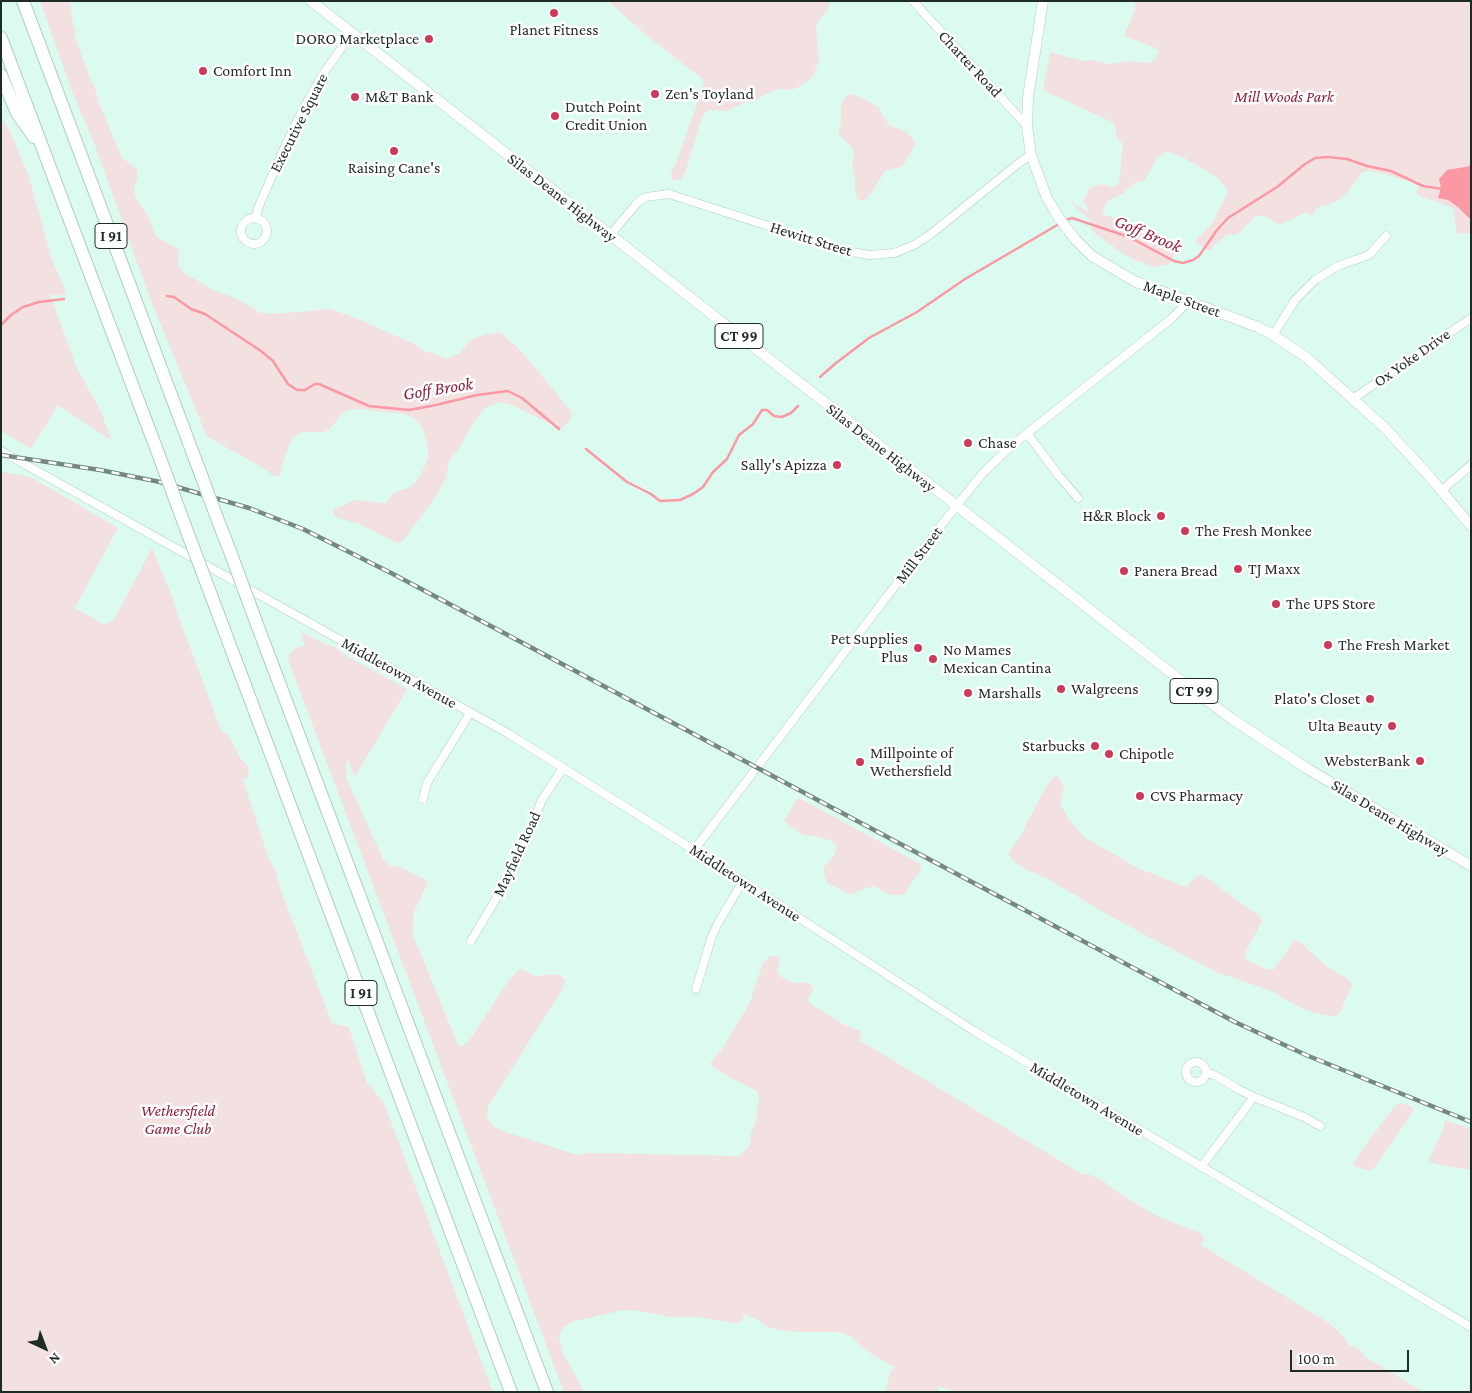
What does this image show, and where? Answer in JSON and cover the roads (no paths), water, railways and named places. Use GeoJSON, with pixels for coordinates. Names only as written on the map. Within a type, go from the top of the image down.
{"type":"FeatureCollection","features":[{"type":"Feature","properties":{"kind":"highway","name":"I 91"},"geometry":{"type":"LineString","coordinates":[[23,1],[547,1392]]}},
{"type":"Feature","properties":{"kind":"highway","name":"I 91"},"geometry":{"type":"LineString","coordinates":[[1,38],[511,1392]]}},
{"type":"Feature","properties":{"kind":"highway"},"geometry":{"type":"LineString","coordinates":[[1,75],[20,117],[42,146]]}},
{"type":"Feature","properties":{"kind":"main road","name":"Silas Deane Highway"},"geometry":{"type":"LineString","coordinates":[[311,1],[1143,653],[1232,718],[1335,786],[1471,866]]}},
{"type":"Feature","properties":{"kind":"main road","name":"Maple Street"},"geometry":{"type":"LineString","coordinates":[[1043,1],[1028,97],[1027,126],[1031,155],[1047,196],[1062,222],[1092,256],[1136,282],[1258,327],[1306,357],[1354,398],[1385,428],[1442,490],[1471,526]]}},
{"type":"Feature","properties":{"kind":"street","name":"Charter Road"},"geometry":{"type":"LineString","coordinates":[[913,1],[1027,126]]}},
{"type":"Feature","properties":{"kind":"street","name":"Executive Square"},"geometry":{"type":"LineString","coordinates":[[256,218],[262,200],[300,115],[321,77],[352,33]]}},
{"type":"Feature","properties":{"kind":"street","name":"Hewitt Street"},"geometry":{"type":"LineString","coordinates":[[610,235],[638,202],[646,197],[669,194],[846,251],[869,255],[894,253],[914,245],[930,234],[1031,155]]}},
{"type":"Feature","properties":{"kind":"street"},"geometry":{"type":"LineString","coordinates":[[1273,335],[1295,300],[1315,280],[1338,266],[1369,255],[1386,236]]}},
{"type":"Feature","properties":{"kind":"street","name":"Mill Street"},"geometry":{"type":"LineString","coordinates":[[694,850],[956,506],[995,461],[1027,433],[1171,319],[1188,302]]}},
{"type":"Feature","properties":{"kind":"street","name":"Ox Yoke Drive"},"geometry":{"type":"LineString","coordinates":[[1354,398],[1471,318]]}},
{"type":"Feature","properties":{"kind":"street"},"geometry":{"type":"LineString","coordinates":[[1027,433],[1078,498]]}},
{"type":"Feature","properties":{"kind":"street","name":"Middletown Avenue"},"geometry":{"type":"LineString","coordinates":[[1,451],[509,734],[694,850],[974,1031],[1471,1327]]}},
{"type":"Feature","properties":{"kind":"street"},"geometry":{"type":"LineString","coordinates":[[1442,490],[1471,465]]}},
{"type":"Feature","properties":{"kind":"street"},"geometry":{"type":"LineString","coordinates":[[423,799],[427,783],[470,713]]}},
{"type":"Feature","properties":{"kind":"street","name":"Mayfield Road"},"geometry":{"type":"LineString","coordinates":[[471,942],[520,856],[542,800],[563,768]]}},
{"type":"Feature","properties":{"kind":"street"},"geometry":{"type":"LineString","coordinates":[[696,989],[711,939],[718,923],[743,882]]}},
{"type":"Feature","properties":{"kind":"street"},"geometry":{"type":"LineString","coordinates":[[1206,1072],[1238,1089],[1304,1117],[1320,1126]]}},
{"type":"Feature","properties":{"kind":"street"},"geometry":{"type":"LineString","coordinates":[[1201,1167],[1254,1096]]}},
{"type":"Feature","properties":{"kind":"waterway","name":"Goff Brook"},"geometry":{"type":"LineString","coordinates":[[1063,221],[1072,218],[1129,237],[1174,261],[1183,263],[1199,256],[1228,218],[1277,187],[1315,158],[1347,159],[1391,171],[1423,186],[1442,189]]}},
{"type":"Feature","properties":{"kind":"waterway","name":"Goff Brook"},"geometry":{"type":"LineString","coordinates":[[820,377],[869,338],[917,312],[965,279],[1059,224]]}},
{"type":"Feature","properties":{"kind":"waterway","name":"Goff Brook"},"geometry":{"type":"LineString","coordinates":[[167,296],[174,297],[191,309],[205,314],[261,351],[273,361],[288,384],[297,390],[305,390],[315,384],[319,384],[369,406],[409,410],[477,395],[508,391],[522,398],[559,429]]}},
{"type":"Feature","properties":{"kind":"waterway","name":"Goff Brook"},"geometry":{"type":"LineString","coordinates":[[1,325],[23,307],[39,302],[64,299]]}},
{"type":"Feature","properties":{"kind":"waterway","name":"Goff Brook"},"geometry":{"type":"LineString","coordinates":[[586,449],[627,482],[651,494],[660,501],[680,500],[703,487],[713,472],[727,459],[739,435],[753,424],[762,410],[767,410],[774,416],[782,417],[791,413],[798,406]]}},
{"type":"Feature","properties":{"kind":"railway"},"geometry":{"type":"LineString","coordinates":[[1,455],[100,470],[160,482],[249,508],[303,529],[393,574],[1235,1022],[1306,1055],[1471,1122]]}},
{"type":"Feature","properties":{"kind":"place","name":"Planet Fitness"},"geometry":{"type":"Point","coordinates":[554,13]}},
{"type":"Feature","properties":{"kind":"place","name":"DORO Marketplace"},"geometry":{"type":"Point","coordinates":[429,39]}},
{"type":"Feature","properties":{"kind":"place","name":"Comfort Inn"},"geometry":{"type":"Point","coordinates":[203,71]}},
{"type":"Feature","properties":{"kind":"place","name":"Zen's Toyland"},"geometry":{"type":"Point","coordinates":[655,94]}},
{"type":"Feature","properties":{"kind":"place","name":"M&T Bank"},"geometry":{"type":"Point","coordinates":[355,97]}},
{"type":"Feature","properties":{"kind":"place","name":"Dutch Point Credit Union"},"geometry":{"type":"Point","coordinates":[555,116]}},
{"type":"Feature","properties":{"kind":"place","name":"Raising Cane's"},"geometry":{"type":"Point","coordinates":[394,151]}},
{"type":"Feature","properties":{"kind":"place","name":"Chase"},"geometry":{"type":"Point","coordinates":[968,443]}},
{"type":"Feature","properties":{"kind":"place","name":"Sally's Apizza"},"geometry":{"type":"Point","coordinates":[837,465]}},
{"type":"Feature","properties":{"kind":"place","name":"H&R Block"},"geometry":{"type":"Point","coordinates":[1161,516]}},
{"type":"Feature","properties":{"kind":"place","name":"The Fresh Monkee"},"geometry":{"type":"Point","coordinates":[1185,531]}},
{"type":"Feature","properties":{"kind":"place","name":"TJ Maxx"},"geometry":{"type":"Point","coordinates":[1238,569]}},
{"type":"Feature","properties":{"kind":"place","name":"Panera Bread"},"geometry":{"type":"Point","coordinates":[1124,571]}},
{"type":"Feature","properties":{"kind":"place","name":"The UPS Store"},"geometry":{"type":"Point","coordinates":[1276,604]}},
{"type":"Feature","properties":{"kind":"place","name":"The Fresh Market"},"geometry":{"type":"Point","coordinates":[1328,645]}},
{"type":"Feature","properties":{"kind":"place","name":"Pet Supplies Plus"},"geometry":{"type":"Point","coordinates":[918,648]}},
{"type":"Feature","properties":{"kind":"place","name":"No Mames Mexican Cantina"},"geometry":{"type":"Point","coordinates":[933,659]}},
{"type":"Feature","properties":{"kind":"place","name":"Walgreens"},"geometry":{"type":"Point","coordinates":[1061,689]}},
{"type":"Feature","properties":{"kind":"place","name":"Marshalls"},"geometry":{"type":"Point","coordinates":[968,693]}},
{"type":"Feature","properties":{"kind":"place","name":"Plato's Closet"},"geometry":{"type":"Point","coordinates":[1370,699]}},
{"type":"Feature","properties":{"kind":"place","name":"Ulta Beauty"},"geometry":{"type":"Point","coordinates":[1392,726]}},
{"type":"Feature","properties":{"kind":"place","name":"Starbucks"},"geometry":{"type":"Point","coordinates":[1095,746]}},
{"type":"Feature","properties":{"kind":"place","name":"Chipotle"},"geometry":{"type":"Point","coordinates":[1109,754]}},
{"type":"Feature","properties":{"kind":"place","name":"WebsterBank"},"geometry":{"type":"Point","coordinates":[1420,761]}},
{"type":"Feature","properties":{"kind":"place","name":"Millpointe of Wethersfield"},"geometry":{"type":"Point","coordinates":[860,762]}},
{"type":"Feature","properties":{"kind":"place","name":"CVS Pharmacy"},"geometry":{"type":"Point","coordinates":[1140,796]}},
{"type":"Feature","properties":{"kind":"park label","name":"Mill Woods Park"},"geometry":{"type":"Point","coordinates":[1284,97]}},
{"type":"Feature","properties":{"kind":"park label","name":"Wethersfield Game Club"},"geometry":{"type":"Point","coordinates":[178,1120]}}]}
